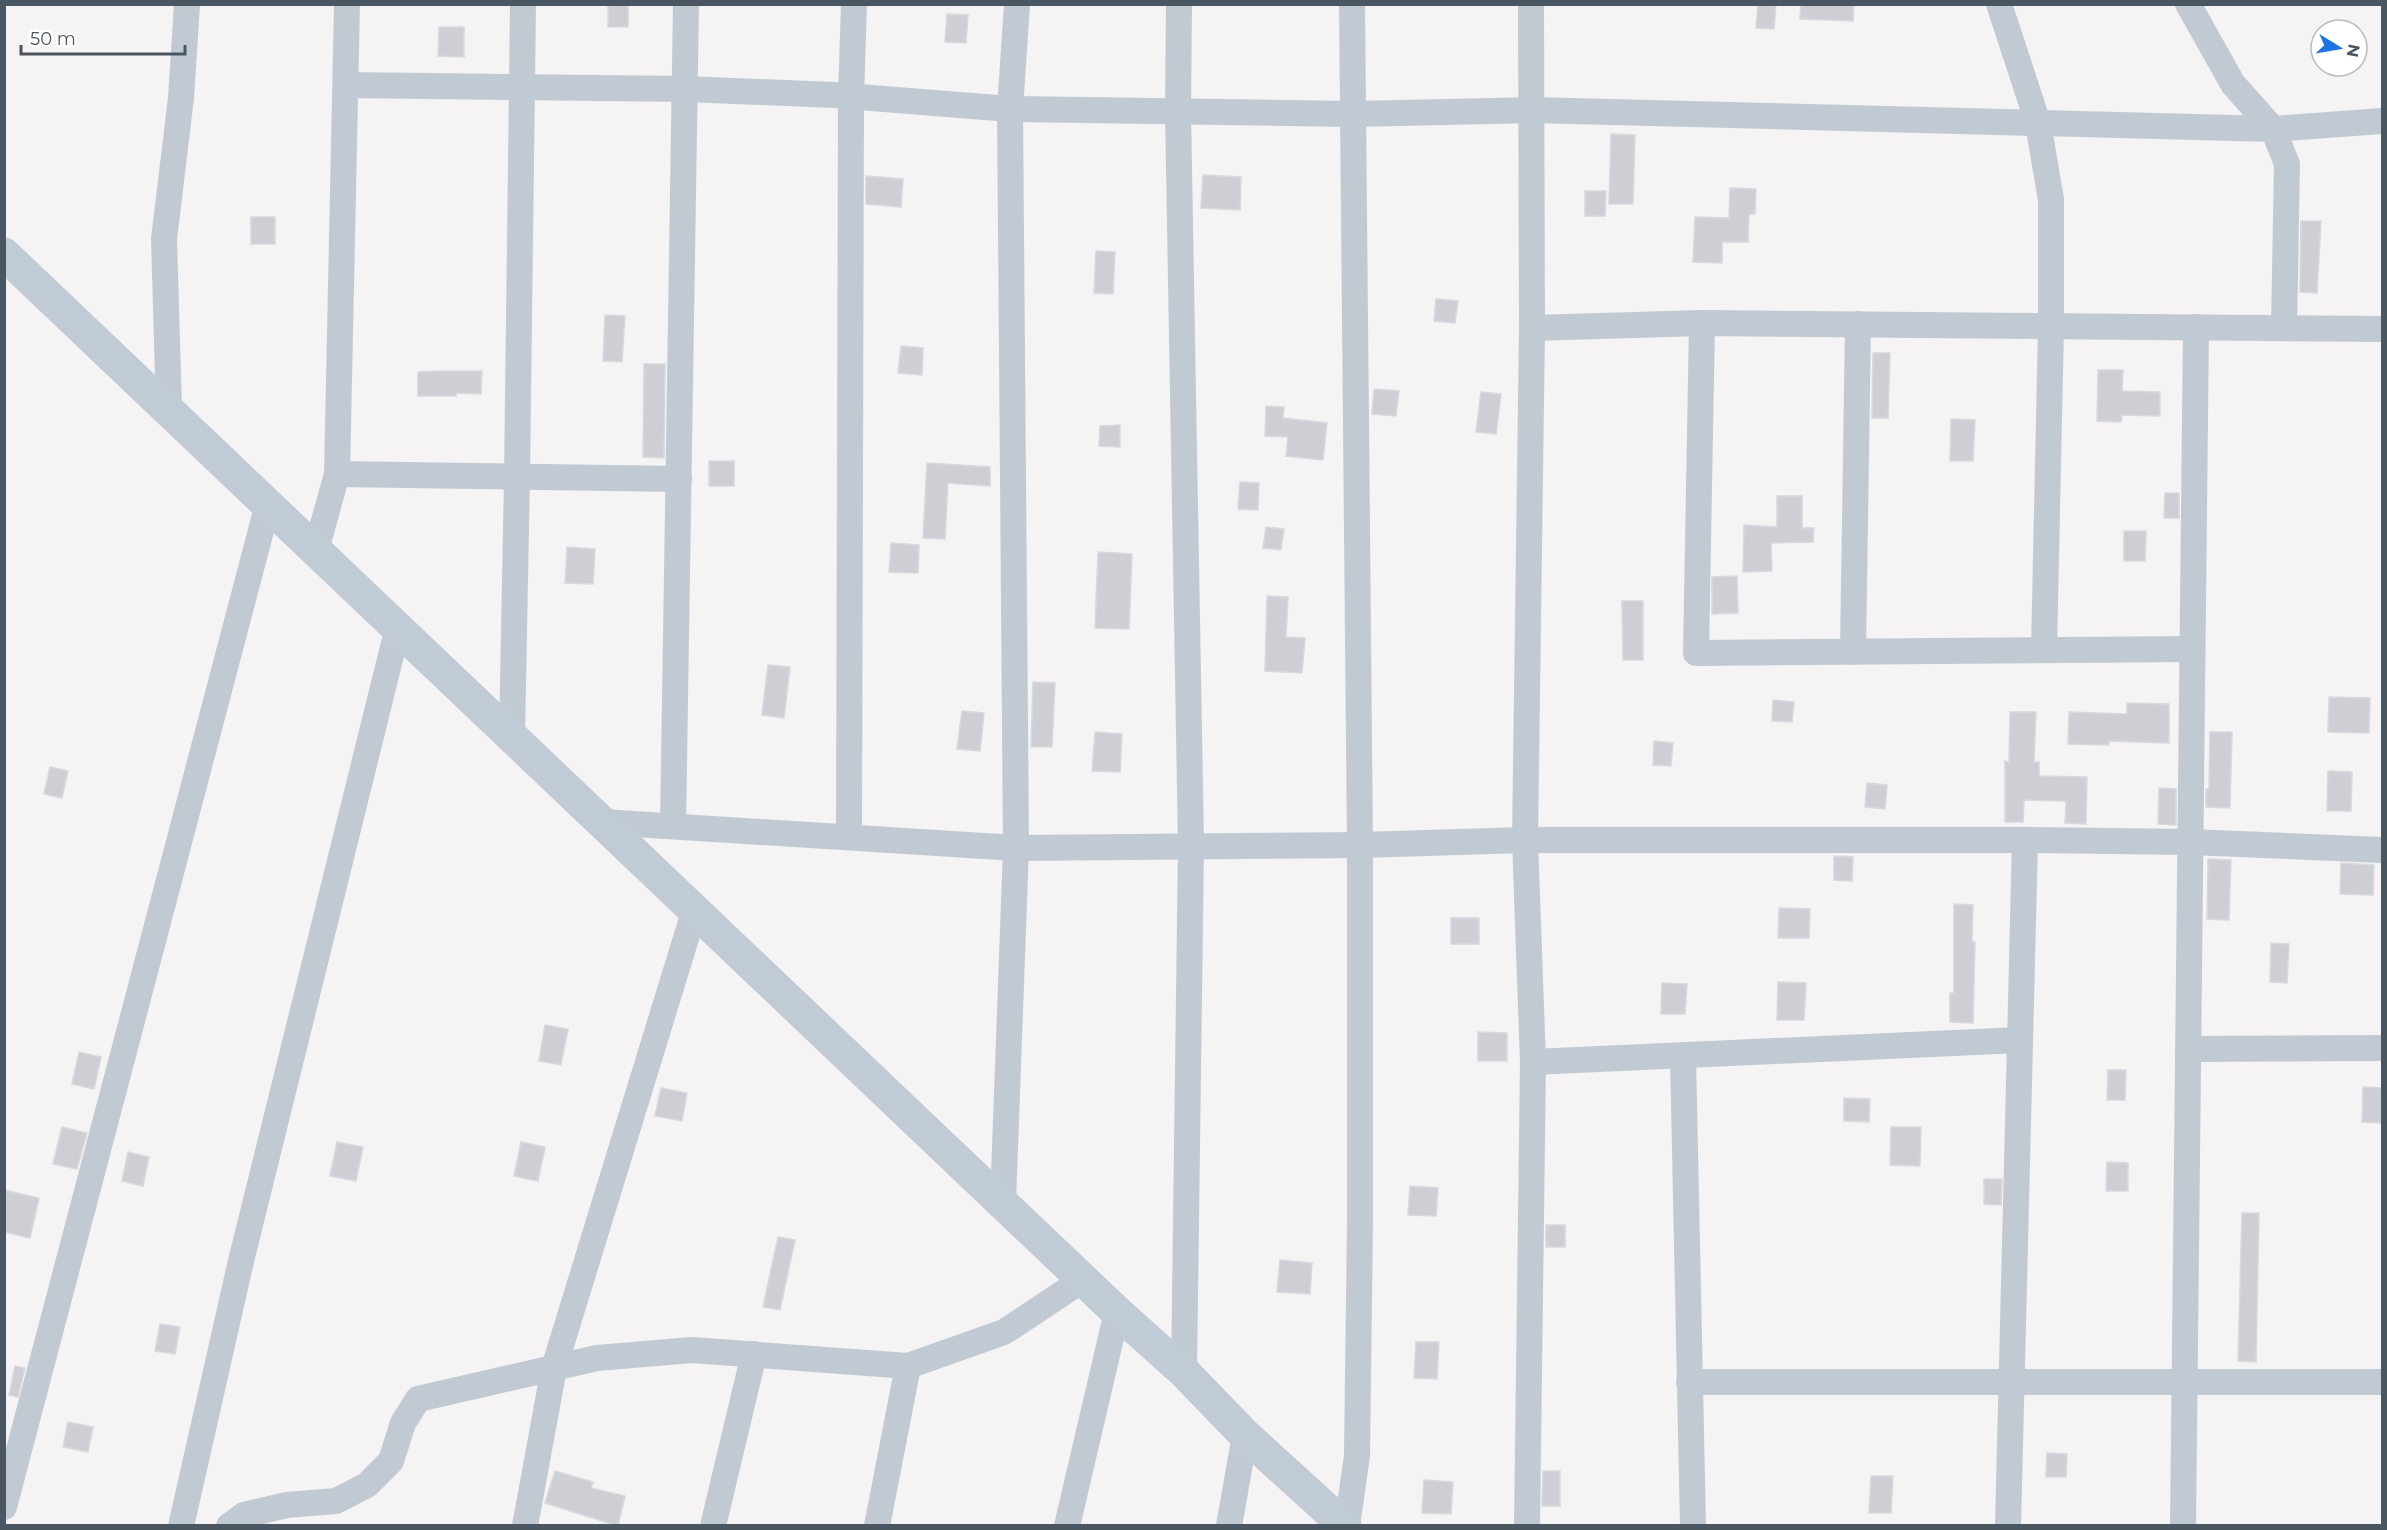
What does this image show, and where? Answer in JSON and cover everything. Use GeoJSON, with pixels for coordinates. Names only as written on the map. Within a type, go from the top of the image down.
{"type":"FeatureCollection","features":[{"type":"Feature","properties":{"kind":"street"},"geometry":{"type":"LineString","coordinates":[[169,410],[164,239],[181,98],[187,4]]}},
{"type":"Feature","properties":{"kind":"street"},"geometry":{"type":"LineString","coordinates":[[316,550],[337,474],[347,4]]}},
{"type":"Feature","properties":{"kind":"street"},"geometry":{"type":"LineString","coordinates":[[512,735],[523,4]]}},
{"type":"Feature","properties":{"kind":"street"},"geometry":{"type":"LineString","coordinates":[[673,826],[686,4]]}},
{"type":"Feature","properties":{"kind":"street"},"geometry":{"type":"LineString","coordinates":[[849,837],[851,97],[854,4]]}},
{"type":"Feature","properties":{"kind":"street"},"geometry":{"type":"LineString","coordinates":[[1003,1202],[1016,848],[1010,109],[1017,4]]}},
{"type":"Feature","properties":{"kind":"street"},"geometry":{"type":"LineString","coordinates":[[1179,4],[1178,111],[1191,845],[1185,1372]]}},
{"type":"Feature","properties":{"kind":"street"},"geometry":{"type":"LineString","coordinates":[[1346,1526],[1357,1456],[1360,845],[1352,4]]}},
{"type":"Feature","properties":{"kind":"street"},"geometry":{"type":"LineString","coordinates":[[1527,1526],[1533,1062],[1525,840],[1532,328],[1531,4]]}},
{"type":"Feature","properties":{"kind":"street"},"geometry":{"type":"LineString","coordinates":[[1999,4],[2038,123],[2051,200],[2051,326],[2044,650]]}},
{"type":"Feature","properties":{"kind":"street"},"geometry":{"type":"LineString","coordinates":[[2188,4],[2234,84],[2273,129],[2287,164],[2284,328]]}},
{"type":"Feature","properties":{"kind":"street"},"geometry":{"type":"LineString","coordinates":[[346,85],[686,88],[1010,109],[1353,114],[1532,110],[2273,129],[2382,121]]}},
{"type":"Feature","properties":{"kind":"street"},"geometry":{"type":"LineString","coordinates":[[4,254],[1117,1312],[1185,1372],[1245,1435],[1346,1526]]}},
{"type":"Feature","properties":{"kind":"street"},"geometry":{"type":"LineString","coordinates":[[1532,328],[1702,323],[2382,329]]}},
{"type":"Feature","properties":{"kind":"street"},"geometry":{"type":"LineString","coordinates":[[1702,323],[1696,653],[2192,649]]}},
{"type":"Feature","properties":{"kind":"street"},"geometry":{"type":"LineString","coordinates":[[1853,652],[1858,324]]}},
{"type":"Feature","properties":{"kind":"street"},"geometry":{"type":"LineString","coordinates":[[2183,1526],[2196,327]]}},
{"type":"Feature","properties":{"kind":"street"},"geometry":{"type":"LineString","coordinates":[[337,474],[680,478]]}},
{"type":"Feature","properties":{"kind":"street"},"geometry":{"type":"LineString","coordinates":[[4,1507],[268,504]]}},
{"type":"Feature","properties":{"kind":"street"},"geometry":{"type":"LineString","coordinates":[[181,1526],[242,1261],[398,627]]}},
{"type":"Feature","properties":{"kind":"street"},"geometry":{"type":"LineString","coordinates":[[602,822],[1016,848],[1360,845],[1525,840],[2025,840],[2190,842],[2382,850]]}},
{"type":"Feature","properties":{"kind":"street"},"geometry":{"type":"LineString","coordinates":[[2008,1526],[2025,840]]}},
{"type":"Feature","properties":{"kind":"street"},"geometry":{"type":"LineString","coordinates":[[525,1526],[554,1368],[695,909]]}},
{"type":"Feature","properties":{"kind":"street"},"geometry":{"type":"LineString","coordinates":[[1533,1062],[2020,1040]]}},
{"type":"Feature","properties":{"kind":"street"},"geometry":{"type":"LineString","coordinates":[[2188,1049],[2382,1048]]}},
{"type":"Feature","properties":{"kind":"street"},"geometry":{"type":"LineString","coordinates":[[1683,1056],[1693,1526]]}},
{"type":"Feature","properties":{"kind":"street"},"geometry":{"type":"LineString","coordinates":[[229,1526],[244,1515],[276,1508],[336,1501],[367,1485],[391,1461],[403,1423],[418,1399],[597,1358],[692,1350],[908,1366],[1004,1332],[1084,1279]]}},
{"type":"Feature","properties":{"kind":"street"},"geometry":{"type":"LineString","coordinates":[[1066,1526],[1117,1312]]}},
{"type":"Feature","properties":{"kind":"street"},"geometry":{"type":"LineString","coordinates":[[713,1526],[754,1354]]}},
{"type":"Feature","properties":{"kind":"street"},"geometry":{"type":"LineString","coordinates":[[877,1526],[908,1366]]}},
{"type":"Feature","properties":{"kind":"street"},"geometry":{"type":"LineString","coordinates":[[1689,1382],[2382,1382]]}},
{"type":"Feature","properties":{"kind":"street"},"geometry":{"type":"LineString","coordinates":[[1229,1526],[1245,1435]]}},
{"type":"Feature","properties":{"kind":"building"},"geometry":{"type":"Polygon","coordinates":[[[608,4],[628,4],[628,27],[608,27],[608,4]]]}},
{"type":"Feature","properties":{"kind":"building"},"geometry":{"type":"Polygon","coordinates":[[[1758,4],[1776,4],[1774,29],[1756,28],[1758,4]]]}},
{"type":"Feature","properties":{"kind":"building"},"geometry":{"type":"Polygon","coordinates":[[[1801,4],[1854,4],[1853,21],[1800,19],[1801,4]]]}},
{"type":"Feature","properties":{"kind":"building"},"geometry":{"type":"Polygon","coordinates":[[[947,14],[968,15],[966,43],[945,42],[947,14]]]}},
{"type":"Feature","properties":{"kind":"building"},"geometry":{"type":"Polygon","coordinates":[[[439,27],[464,27],[464,57],[438,56],[439,27]]]}},
{"type":"Feature","properties":{"kind":"building"},"geometry":{"type":"Polygon","coordinates":[[[1611,134],[1635,135],[1633,204],[1609,204],[1611,134]]]}},
{"type":"Feature","properties":{"kind":"building"},"geometry":{"type":"Polygon","coordinates":[[[1203,175],[1241,177],[1240,210],[1201,208],[1203,175]]]}},
{"type":"Feature","properties":{"kind":"building"},"geometry":{"type":"Polygon","coordinates":[[[866,176],[903,179],[901,207],[866,204],[866,176]]]}},
{"type":"Feature","properties":{"kind":"building"},"geometry":{"type":"Polygon","coordinates":[[[1730,188],[1756,189],[1755,214],[1749,214],[1748,242],[1722,242],[1722,263],[1693,262],[1695,217],[1729,218],[1730,188]]]}},
{"type":"Feature","properties":{"kind":"building"},"geometry":{"type":"Polygon","coordinates":[[[1585,191],[1606,191],[1605,216],[1585,216],[1585,191]]]}},
{"type":"Feature","properties":{"kind":"building"},"geometry":{"type":"Polygon","coordinates":[[[251,217],[275,217],[275,244],[251,244],[251,217]]]}},
{"type":"Feature","properties":{"kind":"building"},"geometry":{"type":"Polygon","coordinates":[[[2301,221],[2321,221],[2317,293],[2300,292],[2301,221]]]}},
{"type":"Feature","properties":{"kind":"building"},"geometry":{"type":"Polygon","coordinates":[[[1096,251],[1115,252],[1113,294],[1094,293],[1096,251]]]}},
{"type":"Feature","properties":{"kind":"building"},"geometry":{"type":"Polygon","coordinates":[[[1436,299],[1458,301],[1455,323],[1434,321],[1436,299]]]}},
{"type":"Feature","properties":{"kind":"building"},"geometry":{"type":"Polygon","coordinates":[[[605,315],[625,316],[622,362],[603,361],[605,315]]]}},
{"type":"Feature","properties":{"kind":"building"},"geometry":{"type":"Polygon","coordinates":[[[901,346],[923,348],[922,375],[898,373],[901,346]]]}},
{"type":"Feature","properties":{"kind":"building"},"geometry":{"type":"Polygon","coordinates":[[[1873,353],[1890,353],[1888,418],[1872,418],[1873,353]]]}},
{"type":"Feature","properties":{"kind":"building"},"geometry":{"type":"Polygon","coordinates":[[[644,364],[665,364],[664,458],[643,457],[644,364]]]}},
{"type":"Feature","properties":{"kind":"building"},"geometry":{"type":"Polygon","coordinates":[[[2098,370],[2123,370],[2122,391],[2160,392],[2160,416],[2122,415],[2121,422],[2097,421],[2098,370]]]}},
{"type":"Feature","properties":{"kind":"building"},"geometry":{"type":"Polygon","coordinates":[[[482,371],[481,394],[418,396],[418,372],[482,371]]]}},
{"type":"Feature","properties":{"kind":"building"},"geometry":{"type":"Polygon","coordinates":[[[1374,389],[1399,391],[1396,416],[1372,414],[1374,389]]]}},
{"type":"Feature","properties":{"kind":"building"},"geometry":{"type":"Polygon","coordinates":[[[1481,392],[1501,394],[1496,434],[1476,432],[1481,392]]]}},
{"type":"Feature","properties":{"kind":"building"},"geometry":{"type":"Polygon","coordinates":[[[1266,406],[1284,407],[1283,418],[1327,423],[1323,460],[1286,456],[1288,437],[1265,436],[1266,406]]]}},
{"type":"Feature","properties":{"kind":"building"},"geometry":{"type":"Polygon","coordinates":[[[1951,419],[1975,420],[1973,461],[1950,461],[1951,419]]]}},
{"type":"Feature","properties":{"kind":"building"},"geometry":{"type":"Polygon","coordinates":[[[1120,425],[1120,447],[1099,446],[1100,426],[1120,425]]]}},
{"type":"Feature","properties":{"kind":"building"},"geometry":{"type":"Polygon","coordinates":[[[709,461],[734,461],[734,486],[709,486],[709,461]]]}},
{"type":"Feature","properties":{"kind":"building"},"geometry":{"type":"Polygon","coordinates":[[[927,463],[990,467],[990,486],[948,483],[945,539],[923,538],[927,463]]]}},
{"type":"Feature","properties":{"kind":"building"},"geometry":{"type":"Polygon","coordinates":[[[1240,482],[1259,483],[1258,510],[1238,509],[1240,482]]]}},
{"type":"Feature","properties":{"kind":"building"},"geometry":{"type":"Polygon","coordinates":[[[2165,493],[2179,493],[2179,518],[2164,518],[2165,493]]]}},
{"type":"Feature","properties":{"kind":"building"},"geometry":{"type":"Polygon","coordinates":[[[1777,496],[1802,496],[1802,528],[1814,528],[1813,542],[1771,543],[1772,571],[1743,572],[1744,525],[1777,527],[1777,496]]]}},
{"type":"Feature","properties":{"kind":"building"},"geometry":{"type":"Polygon","coordinates":[[[1266,527],[1284,529],[1281,550],[1263,548],[1266,527]]]}},
{"type":"Feature","properties":{"kind":"building"},"geometry":{"type":"Polygon","coordinates":[[[2124,531],[2146,531],[2145,561],[2124,561],[2124,531]]]}},
{"type":"Feature","properties":{"kind":"building"},"geometry":{"type":"Polygon","coordinates":[[[891,543],[919,545],[918,573],[889,572],[891,543]]]}},
{"type":"Feature","properties":{"kind":"building"},"geometry":{"type":"Polygon","coordinates":[[[567,547],[595,549],[593,584],[565,583],[567,547]]]}},
{"type":"Feature","properties":{"kind":"building"},"geometry":{"type":"Polygon","coordinates":[[[1098,552],[1132,554],[1129,629],[1095,628],[1098,552]]]}},
{"type":"Feature","properties":{"kind":"building"},"geometry":{"type":"Polygon","coordinates":[[[1737,576],[1738,613],[1712,614],[1712,577],[1737,576]]]}},
{"type":"Feature","properties":{"kind":"building"},"geometry":{"type":"Polygon","coordinates":[[[1267,596],[1288,597],[1286,637],[1305,638],[1302,673],[1265,671],[1267,596]]]}},
{"type":"Feature","properties":{"kind":"building"},"geometry":{"type":"Polygon","coordinates":[[[1622,601],[1643,601],[1643,660],[1623,660],[1622,601]]]}},
{"type":"Feature","properties":{"kind":"building"},"geometry":{"type":"Polygon","coordinates":[[[768,665],[790,667],[784,718],[762,715],[768,665]]]}},
{"type":"Feature","properties":{"kind":"building"},"geometry":{"type":"Polygon","coordinates":[[[1033,682],[1055,683],[1052,747],[1031,747],[1033,682]]]}},
{"type":"Feature","properties":{"kind":"building"},"geometry":{"type":"Polygon","coordinates":[[[2329,697],[2370,698],[2369,733],[2328,732],[2329,697]]]}},
{"type":"Feature","properties":{"kind":"building"},"geometry":{"type":"Polygon","coordinates":[[[1773,700],[1794,702],[1792,722],[1772,721],[1773,700]]]}},
{"type":"Feature","properties":{"kind":"building"},"geometry":{"type":"Polygon","coordinates":[[[2127,703],[2169,704],[2169,743],[2109,741],[2109,745],[2068,744],[2069,712],[2127,714],[2127,703]]]}},
{"type":"Feature","properties":{"kind":"building"},"geometry":{"type":"Polygon","coordinates":[[[962,711],[984,713],[980,751],[957,749],[962,711]]]}},
{"type":"Feature","properties":{"kind":"building"},"geometry":{"type":"Polygon","coordinates":[[[2010,712],[2036,712],[2034,762],[2039,762],[2039,776],[2087,777],[2086,824],[2065,823],[2066,801],[2024,800],[2023,822],[2005,822],[2005,761],[2009,762],[2010,712]]]}},
{"type":"Feature","properties":{"kind":"building"},"geometry":{"type":"Polygon","coordinates":[[[1095,732],[1122,734],[1120,772],[1092,771],[1095,732]]]}},
{"type":"Feature","properties":{"kind":"building"},"geometry":{"type":"Polygon","coordinates":[[[2210,732],[2232,732],[2230,808],[2206,807],[2206,789],[2209,789],[2210,732]]]}},
{"type":"Feature","properties":{"kind":"building"},"geometry":{"type":"Polygon","coordinates":[[[1654,741],[1673,743],[1671,766],[1653,765],[1654,741]]]}},
{"type":"Feature","properties":{"kind":"building"},"geometry":{"type":"Polygon","coordinates":[[[50,767],[68,771],[62,798],[44,794],[50,767]]]}},
{"type":"Feature","properties":{"kind":"building"},"geometry":{"type":"Polygon","coordinates":[[[2328,771],[2352,772],[2351,811],[2327,811],[2328,771]]]}},
{"type":"Feature","properties":{"kind":"building"},"geometry":{"type":"Polygon","coordinates":[[[1867,783],[1887,785],[1885,809],[1865,807],[1867,783]]]}},
{"type":"Feature","properties":{"kind":"building"},"geometry":{"type":"Polygon","coordinates":[[[2159,788],[2176,789],[2176,825],[2158,824],[2159,788]]]}},
{"type":"Feature","properties":{"kind":"building"},"geometry":{"type":"Polygon","coordinates":[[[1834,856],[1853,857],[1852,881],[1834,880],[1834,856]]]}},
{"type":"Feature","properties":{"kind":"building"},"geometry":{"type":"Polygon","coordinates":[[[2208,859],[2231,860],[2229,920],[2207,919],[2208,859]]]}},
{"type":"Feature","properties":{"kind":"building"},"geometry":{"type":"Polygon","coordinates":[[[2341,863],[2374,865],[2373,895],[2340,894],[2341,863]]]}},
{"type":"Feature","properties":{"kind":"building"},"geometry":{"type":"Polygon","coordinates":[[[1954,904],[1973,905],[1972,942],[1975,942],[1973,1023],[1950,1022],[1950,993],[1954,993],[1954,904]]]}},
{"type":"Feature","properties":{"kind":"building"},"geometry":{"type":"Polygon","coordinates":[[[1779,908],[1810,909],[1809,938],[1778,938],[1779,908]]]}},
{"type":"Feature","properties":{"kind":"building"},"geometry":{"type":"Polygon","coordinates":[[[1451,918],[1479,918],[1479,944],[1451,944],[1451,918]]]}},
{"type":"Feature","properties":{"kind":"building"},"geometry":{"type":"Polygon","coordinates":[[[2271,943],[2289,944],[2287,983],[2270,982],[2271,943]]]}},
{"type":"Feature","properties":{"kind":"building"},"geometry":{"type":"Polygon","coordinates":[[[1778,982],[1806,983],[1804,1020],[1777,1020],[1778,982]]]}},
{"type":"Feature","properties":{"kind":"building"},"geometry":{"type":"Polygon","coordinates":[[[1662,983],[1687,984],[1685,1014],[1661,1014],[1662,983]]]}},
{"type":"Feature","properties":{"kind":"building"},"geometry":{"type":"Polygon","coordinates":[[[545,1025],[568,1029],[561,1065],[539,1061],[545,1025]]]}},
{"type":"Feature","properties":{"kind":"building"},"geometry":{"type":"Polygon","coordinates":[[[1478,1032],[1507,1033],[1507,1061],[1478,1061],[1478,1032]]]}},
{"type":"Feature","properties":{"kind":"building"},"geometry":{"type":"Polygon","coordinates":[[[79,1052],[101,1057],[94,1089],[72,1084],[79,1052]]]}},
{"type":"Feature","properties":{"kind":"building"},"geometry":{"type":"Polygon","coordinates":[[[2108,1070],[2126,1070],[2125,1100],[2107,1100],[2108,1070]]]}},
{"type":"Feature","properties":{"kind":"building"},"geometry":{"type":"Polygon","coordinates":[[[2363,1087],[2382,1088],[2382,1123],[2362,1122],[2363,1087]]]}},
{"type":"Feature","properties":{"kind":"building"},"geometry":{"type":"Polygon","coordinates":[[[661,1088],[687,1093],[682,1121],[655,1116],[661,1088]]]}},
{"type":"Feature","properties":{"kind":"building"},"geometry":{"type":"Polygon","coordinates":[[[1844,1098],[1870,1099],[1869,1122],[1844,1121],[1844,1098]]]}},
{"type":"Feature","properties":{"kind":"building"},"geometry":{"type":"Polygon","coordinates":[[[62,1127],[87,1133],[77,1169],[53,1164],[62,1127]]]}},
{"type":"Feature","properties":{"kind":"building"},"geometry":{"type":"Polygon","coordinates":[[[1891,1127],[1921,1127],[1920,1166],[1890,1165],[1891,1127]]]}},
{"type":"Feature","properties":{"kind":"building"},"geometry":{"type":"Polygon","coordinates":[[[337,1142],[363,1147],[356,1181],[330,1176],[337,1142]]]}},
{"type":"Feature","properties":{"kind":"building"},"geometry":{"type":"Polygon","coordinates":[[[521,1142],[545,1147],[538,1181],[514,1176],[521,1142]]]}},
{"type":"Feature","properties":{"kind":"building"},"geometry":{"type":"Polygon","coordinates":[[[128,1152],[149,1157],[143,1186],[122,1181],[128,1152]]]}},
{"type":"Feature","properties":{"kind":"building"},"geometry":{"type":"Polygon","coordinates":[[[2107,1162],[2128,1163],[2128,1191],[2106,1191],[2107,1162]]]}},
{"type":"Feature","properties":{"kind":"building"},"geometry":{"type":"Polygon","coordinates":[[[1984,1179],[2002,1179],[2001,1205],[1984,1204],[1984,1179]]]}},
{"type":"Feature","properties":{"kind":"building"},"geometry":{"type":"Polygon","coordinates":[[[1410,1186],[1438,1188],[1436,1216],[1408,1215],[1410,1186]]]}},
{"type":"Feature","properties":{"kind":"building"},"geometry":{"type":"Polygon","coordinates":[[[4,1190],[39,1198],[30,1238],[4,1232],[4,1190]]]}},
{"type":"Feature","properties":{"kind":"building"},"geometry":{"type":"Polygon","coordinates":[[[2242,1213],[2259,1213],[2256,1362],[2238,1361],[2242,1213]]]}},
{"type":"Feature","properties":{"kind":"building"},"geometry":{"type":"Polygon","coordinates":[[[1546,1225],[1565,1225],[1565,1247],[1546,1247],[1546,1225]]]}},
{"type":"Feature","properties":{"kind":"building"},"geometry":{"type":"Polygon","coordinates":[[[778,1237],[795,1240],[780,1310],[763,1307],[778,1237]]]}},
{"type":"Feature","properties":{"kind":"building"},"geometry":{"type":"Polygon","coordinates":[[[1280,1260],[1312,1263],[1310,1294],[1277,1292],[1280,1260]]]}},
{"type":"Feature","properties":{"kind":"building"},"geometry":{"type":"Polygon","coordinates":[[[160,1324],[180,1327],[175,1354],[155,1351],[160,1324]]]}},
{"type":"Feature","properties":{"kind":"building"},"geometry":{"type":"Polygon","coordinates":[[[1416,1342],[1439,1342],[1437,1379],[1414,1378],[1416,1342]]]}},
{"type":"Feature","properties":{"kind":"building"},"geometry":{"type":"Polygon","coordinates":[[[15,1366],[25,1368],[18,1397],[9,1395],[15,1366]]]}},
{"type":"Feature","properties":{"kind":"building"},"geometry":{"type":"Polygon","coordinates":[[[68,1422],[93,1427],[88,1452],[63,1447],[68,1422]]]}},
{"type":"Feature","properties":{"kind":"building"},"geometry":{"type":"Polygon","coordinates":[[[2047,1453],[2067,1454],[2066,1477],[2046,1477],[2047,1453]]]}},
{"type":"Feature","properties":{"kind":"building"},"geometry":{"type":"Polygon","coordinates":[[[555,1471],[593,1482],[591,1488],[625,1496],[618,1526],[545,1503],[555,1471]]]}},
{"type":"Feature","properties":{"kind":"building"},"geometry":{"type":"Polygon","coordinates":[[[1543,1471],[1560,1471],[1560,1506],[1542,1506],[1543,1471]]]}},
{"type":"Feature","properties":{"kind":"building"},"geometry":{"type":"Polygon","coordinates":[[[1871,1476],[1893,1476],[1891,1513],[1869,1513],[1871,1476]]]}},
{"type":"Feature","properties":{"kind":"building"},"geometry":{"type":"Polygon","coordinates":[[[1424,1480],[1453,1482],[1451,1514],[1422,1513],[1424,1480]]]}}]}
